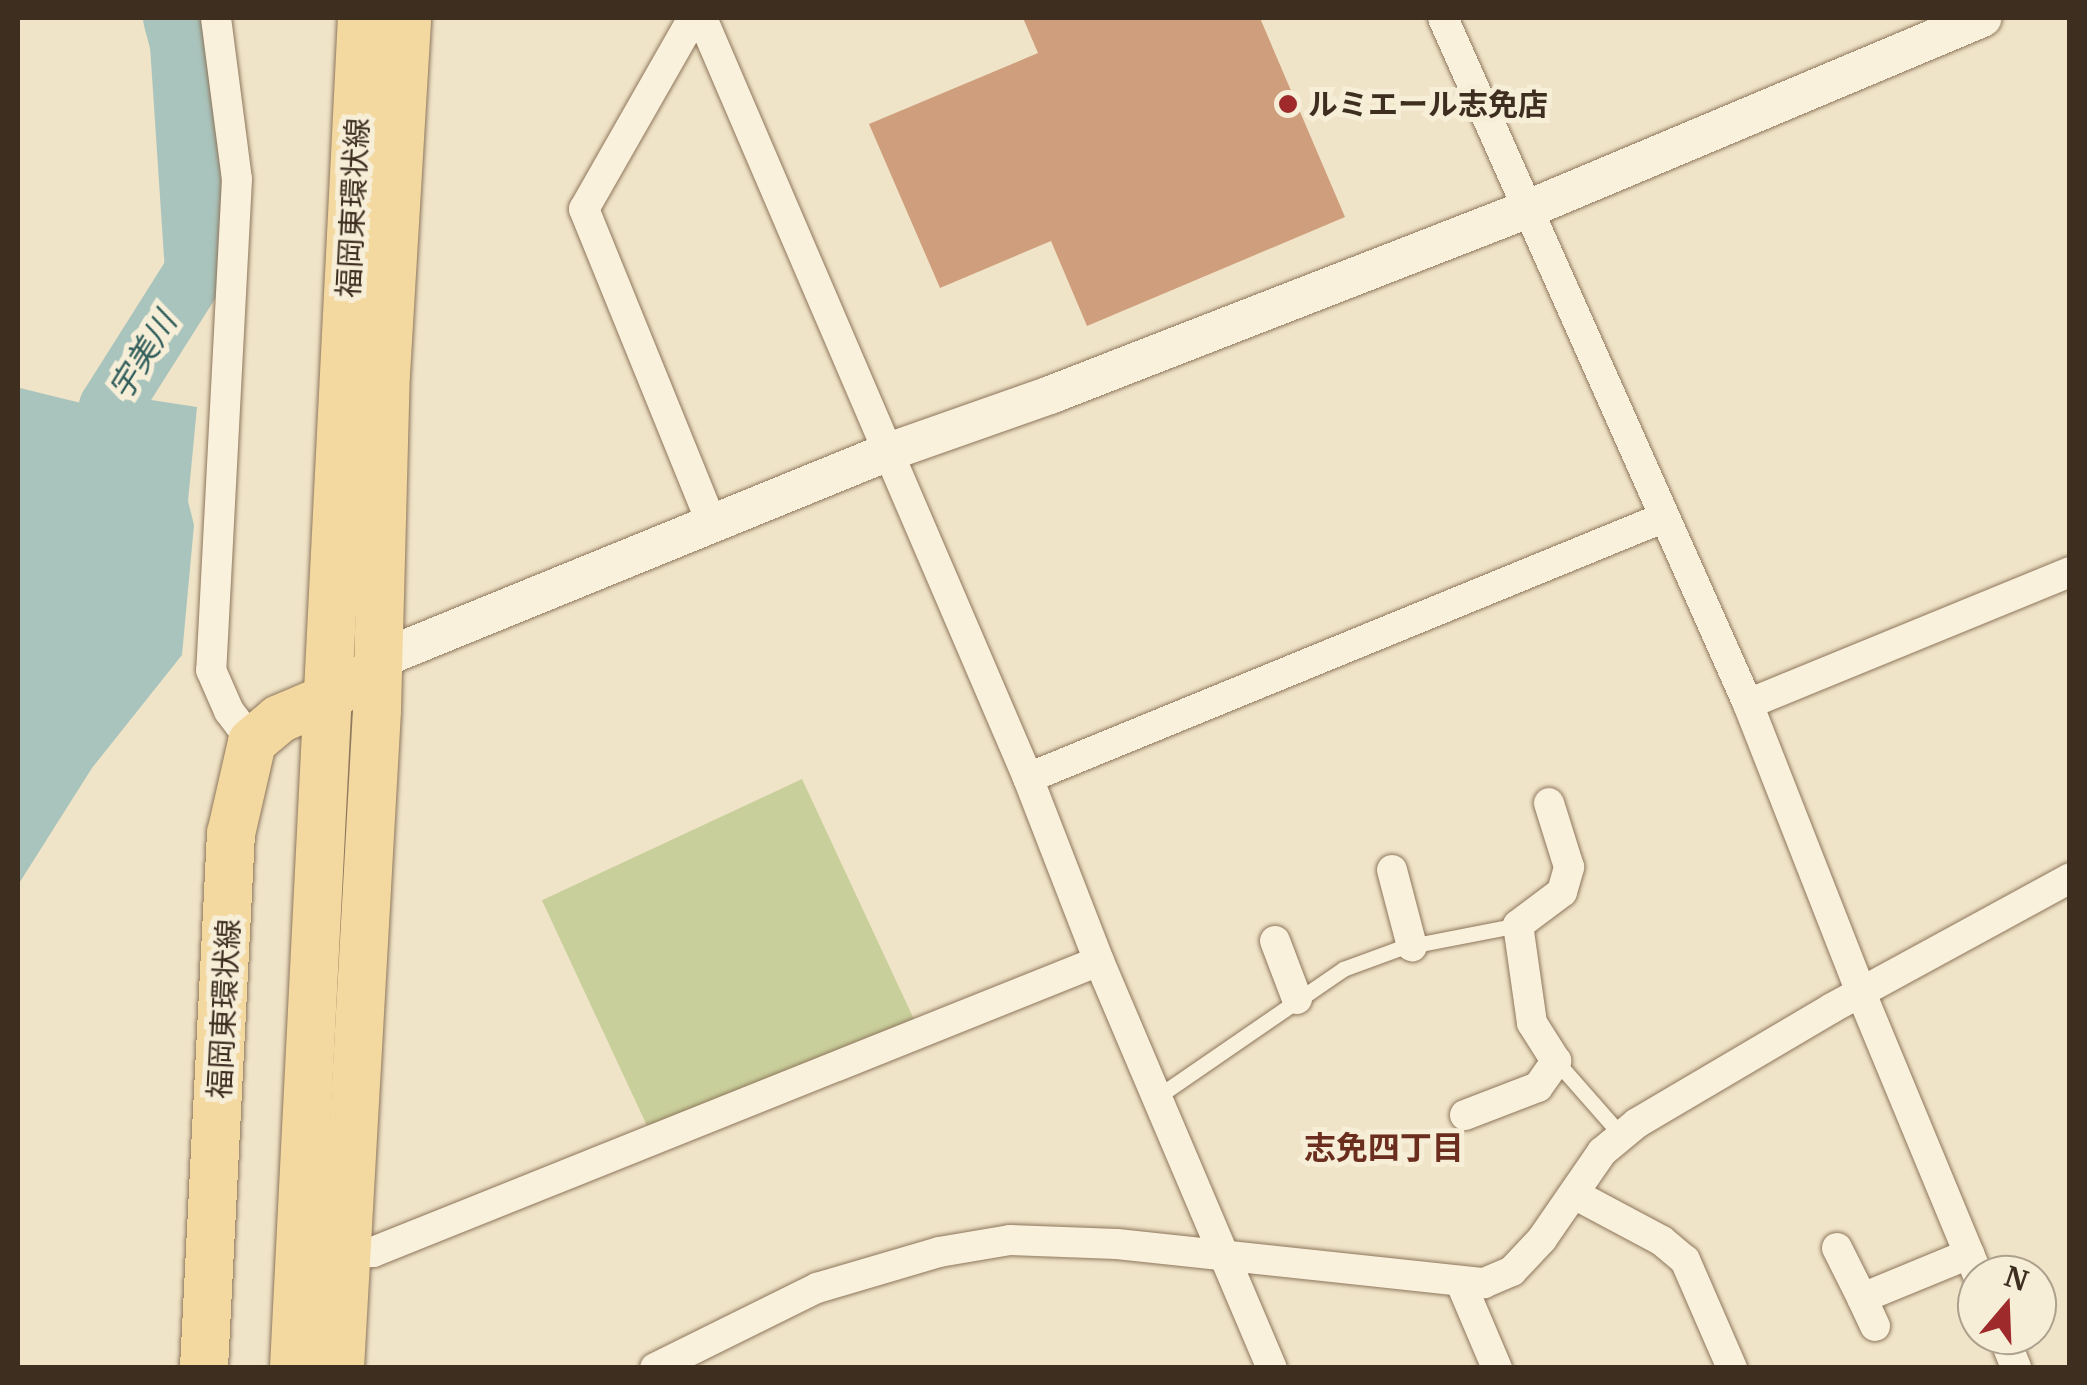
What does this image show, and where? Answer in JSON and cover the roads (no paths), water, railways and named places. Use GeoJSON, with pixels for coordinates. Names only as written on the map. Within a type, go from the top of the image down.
{"type":"FeatureCollection","features":[{"type":"Feature","properties":{"kind":"main road","name":"福岡東環状線"},"geometry":{"type":"LineString","coordinates":[[294,1368],[362,18]]}},
{"type":"Feature","properties":{"kind":"main road","name":"福岡東環状線"},"geometry":{"type":"LineString","coordinates":[[340,1368],[378,660],[386,374],[407,18]]}},
{"type":"Feature","properties":{"kind":"main road"},"geometry":{"type":"LineString","coordinates":[[252,742],[279,718],[330,698],[378,660]]}},
{"type":"Feature","properties":{"kind":"main road","name":"福岡東環状線"},"geometry":{"type":"LineString","coordinates":[[204,1368],[231,834],[252,742]]}},
{"type":"Feature","properties":{"kind":"street"},"geometry":{"type":"LineString","coordinates":[[216,18],[236,179],[212,670],[229,711],[252,742]]}},
{"type":"Feature","properties":{"kind":"street"},"geometry":{"type":"LineString","coordinates":[[693,18],[584,209],[712,524]]}},
{"type":"Feature","properties":{"kind":"street"},"geometry":{"type":"LineString","coordinates":[[702,18],[1028,778],[1099,961],[1272,1368]]}},
{"type":"Feature","properties":{"kind":"street"},"geometry":{"type":"LineString","coordinates":[[1442,18],[1748,704],[1861,994],[1970,1255]]}},
{"type":"Feature","properties":{"kind":"street"},"geometry":{"type":"LineString","coordinates":[[378,660],[888,452],[1050,395],[1528,209],[1983,18]]}},
{"type":"Feature","properties":{"kind":"street"},"geometry":{"type":"LineString","coordinates":[[1028,778],[1665,517]]}},
{"type":"Feature","properties":{"kind":"street"},"geometry":{"type":"LineString","coordinates":[[1748,704],[2070,572]]}},
{"type":"Feature","properties":{"kind":"street"},"geometry":{"type":"LineString","coordinates":[[1466,1115],[1538,1086],[1556,1061],[1532,1022],[1518,925],[1562,892],[1569,868],[1549,804]]}},
{"type":"Feature","properties":{"kind":"street"},"geometry":{"type":"LineString","coordinates":[[1392,870],[1412,946]]}},
{"type":"Feature","properties":{"kind":"street"},"geometry":{"type":"LineString","coordinates":[[655,1368],[816,1288],[939,1252],[1010,1240],[1224,1255],[1484,1284],[1512,1272],[1602,1152],[1622,1136],[1861,994],[2070,878]]}},
{"type":"Feature","properties":{"kind":"street"},"geometry":{"type":"LineString","coordinates":[[1275,941],[1297,999]]}},
{"type":"Feature","properties":{"kind":"street"},"geometry":{"type":"LineString","coordinates":[[347,1253],[374,1252],[1099,961]]}},
{"type":"Feature","properties":{"kind":"street"},"geometry":{"type":"LineString","coordinates":[[1574,1194],[1662,1241],[1685,1260],[1732,1368]]}},
{"type":"Feature","properties":{"kind":"street"},"geometry":{"type":"LineString","coordinates":[[1837,1248],[1874,1326]]}},
{"type":"Feature","properties":{"kind":"street"},"geometry":{"type":"LineString","coordinates":[[1862,1298],[1957,1269]]}},
{"type":"Feature","properties":{"kind":"street"},"geometry":{"type":"LineString","coordinates":[[1460,1281],[1497,1368]]}},
{"type":"Feature","properties":{"kind":"lane"},"geometry":{"type":"LineString","coordinates":[[1157,1097],[1343,969],[1412,946],[1518,925]]}},
{"type":"Feature","properties":{"kind":"lane"},"geometry":{"type":"LineString","coordinates":[[1556,1061],[1622,1136]]}},
{"type":"Feature","properties":{"kind":"water"},"geometry":{"type":"Polygon","coordinates":[[[20,388],[85,404],[138,398],[197,407],[188,501],[194,525],[182,655],[92,768],[18,885],[20,388]]]}},
{"type":"Feature","properties":{"kind":"waterway","name":"宇美川"},"geometry":{"type":"LineString","coordinates":[[90,480],[110,407],[196,271],[181,44],[174,18]]}},
{"type":"Feature","properties":{"kind":"place","name":"ルミエール志免店"},"geometry":{"type":"Point","coordinates":[1288,104]}},
{"type":"Feature","properties":{"kind":"district","name":"志免四丁目"},"geometry":{"type":"Point","coordinates":[1384,1148]}}]}
